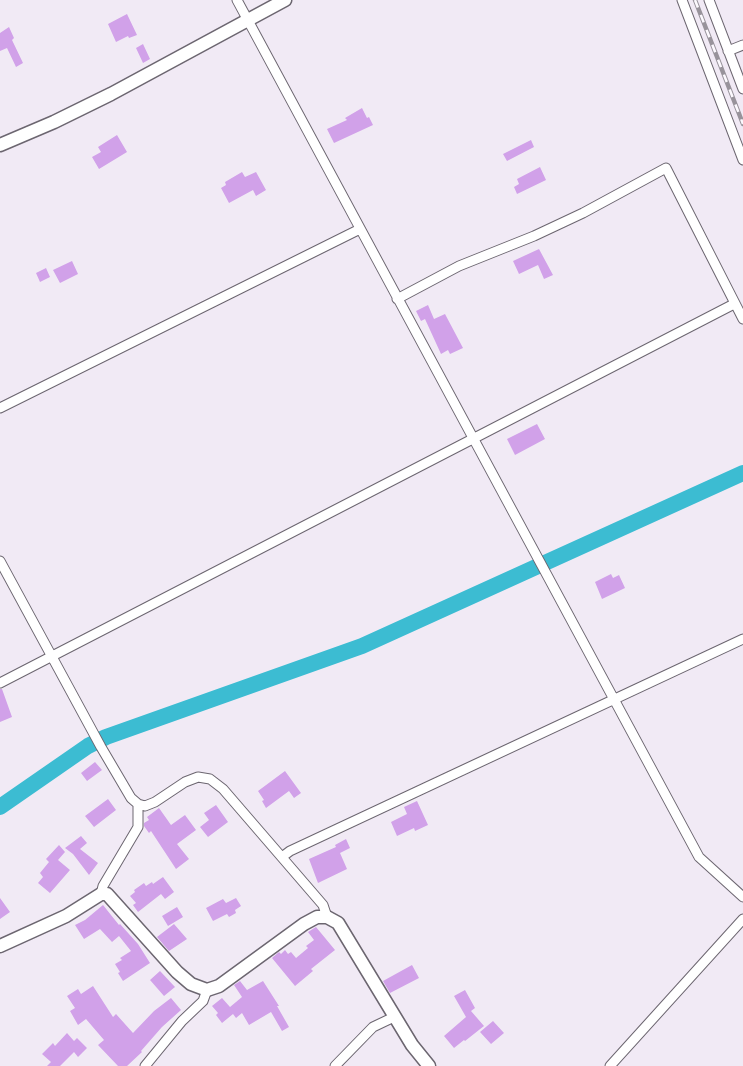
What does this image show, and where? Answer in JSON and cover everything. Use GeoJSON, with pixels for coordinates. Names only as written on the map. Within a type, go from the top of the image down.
{"type":"FeatureCollection","features":[{"type":"Feature","properties":{"kind":"street"},"geometry":{"type":"LineString","coordinates":[[237,0],[536,558],[700,858],[743,897]]}},
{"type":"Feature","properties":{"kind":"street"},"geometry":{"type":"LineString","coordinates":[[0,146],[111,94],[285,0]]}},
{"type":"Feature","properties":{"kind":"street"},"geometry":{"type":"LineString","coordinates":[[682,0],[743,160]]}},
{"type":"Feature","properties":{"kind":"street"},"geometry":{"type":"LineString","coordinates":[[709,0],[743,89]]}},
{"type":"Feature","properties":{"kind":"street"},"geometry":{"type":"LineString","coordinates":[[728,50],[743,45]]}},
{"type":"Feature","properties":{"kind":"street"},"geometry":{"type":"LineString","coordinates":[[397,299],[459,266],[534,236],[583,213],[666,168],[743,319]]}},
{"type":"Feature","properties":{"kind":"street"},"geometry":{"type":"LineString","coordinates":[[0,408],[360,229]]}},
{"type":"Feature","properties":{"kind":"street"},"geometry":{"type":"LineString","coordinates":[[0,683],[734,304]]}},
{"type":"Feature","properties":{"kind":"street"},"geometry":{"type":"LineString","coordinates":[[0,561],[94,734],[132,798],[138,804],[145,806],[155,802],[185,782],[198,777],[210,779],[223,789],[323,905],[327,917]]}},
{"type":"Feature","properties":{"kind":"street"},"geometry":{"type":"LineString","coordinates":[[282,857],[290,851],[743,639]]}},
{"type":"Feature","properties":{"kind":"street"},"geometry":{"type":"LineString","coordinates":[[101,894],[103,886],[138,827],[138,804]]}},
{"type":"Feature","properties":{"kind":"street"},"geometry":{"type":"LineString","coordinates":[[0,946],[66,916],[101,894],[107,894],[177,972],[191,984],[207,990],[219,986],[304,924],[317,917],[327,917],[338,923],[412,1045],[429,1066]]}},
{"type":"Feature","properties":{"kind":"street"},"geometry":{"type":"LineString","coordinates":[[610,1066],[743,919]]}},
{"type":"Feature","properties":{"kind":"street"},"geometry":{"type":"LineString","coordinates":[[145,1066],[182,1022],[203,1001],[207,990]]}},
{"type":"Feature","properties":{"kind":"street"},"geometry":{"type":"LineString","coordinates":[[335,1066],[373,1027],[394,1016]]}},
{"type":"Feature","properties":{"kind":"building"},"geometry":{"type":"Polygon","coordinates":[[[127,14],[137,35],[129,38],[128,36],[116,42],[108,24],[127,14]]]}},
{"type":"Feature","properties":{"kind":"building"},"geometry":{"type":"Polygon","coordinates":[[[9,27],[14,38],[12,40],[23,63],[16,67],[7,48],[0,51],[0,33],[9,27]]]}},
{"type":"Feature","properties":{"kind":"building"},"geometry":{"type":"Polygon","coordinates":[[[143,44],[150,59],[143,63],[136,48],[143,44]]]}},
{"type":"Feature","properties":{"kind":"building"},"geometry":{"type":"Polygon","coordinates":[[[362,108],[373,125],[334,143],[327,129],[347,120],[345,118],[362,108]]]}},
{"type":"Feature","properties":{"kind":"building"},"geometry":{"type":"Polygon","coordinates":[[[117,135],[127,152],[99,169],[92,157],[101,152],[98,147],[117,135]]]}},
{"type":"Feature","properties":{"kind":"building"},"geometry":{"type":"Polygon","coordinates":[[[531,140],[534,147],[507,161],[503,154],[531,140]]]}},
{"type":"Feature","properties":{"kind":"building"},"geometry":{"type":"Polygon","coordinates":[[[540,167],[546,180],[517,194],[514,187],[519,184],[517,179],[540,167]]]}},
{"type":"Feature","properties":{"kind":"building"},"geometry":{"type":"Polygon","coordinates":[[[242,172],[245,177],[256,172],[266,190],[256,196],[253,190],[229,203],[221,188],[226,185],[225,182],[242,172]]]}},
{"type":"Feature","properties":{"kind":"building"},"geometry":{"type":"Polygon","coordinates":[[[539,249],[553,275],[544,279],[538,265],[519,274],[513,261],[539,249]]]}},
{"type":"Feature","properties":{"kind":"building"},"geometry":{"type":"Polygon","coordinates":[[[72,261],[78,274],[60,283],[53,270],[72,261]]]}},
{"type":"Feature","properties":{"kind":"building"},"geometry":{"type":"Polygon","coordinates":[[[46,268],[50,277],[40,282],[36,273],[46,268]]]}},
{"type":"Feature","properties":{"kind":"building"},"geometry":{"type":"Polygon","coordinates":[[[428,305],[434,319],[445,314],[463,348],[450,354],[448,350],[441,354],[425,319],[421,321],[416,311],[428,305]]]}},
{"type":"Feature","properties":{"kind":"building"},"geometry":{"type":"Polygon","coordinates":[[[537,424],[545,439],[515,455],[507,439],[537,424]]]}},
{"type":"Feature","properties":{"kind":"building"},"geometry":{"type":"Polygon","coordinates":[[[611,574],[613,578],[619,575],[625,588],[602,599],[595,582],[611,574]]]}},
{"type":"Feature","properties":{"kind":"building"},"geometry":{"type":"Polygon","coordinates":[[[0,689],[2,689],[12,717],[0,722],[0,689]]]}},
{"type":"Feature","properties":{"kind":"building"},"geometry":{"type":"Polygon","coordinates":[[[95,762],[102,770],[87,781],[81,773],[95,762]]]}},
{"type":"Feature","properties":{"kind":"building"},"geometry":{"type":"Polygon","coordinates":[[[285,771],[301,793],[294,798],[289,791],[266,808],[262,801],[264,800],[258,791],[285,771]]]}},
{"type":"Feature","properties":{"kind":"building"},"geometry":{"type":"Polygon","coordinates":[[[108,799],[116,810],[94,827],[85,816],[108,799]]]}},
{"type":"Feature","properties":{"kind":"building"},"geometry":{"type":"Polygon","coordinates":[[[417,801],[428,825],[415,831],[414,828],[397,836],[391,822],[407,814],[404,807],[417,801]]]}},
{"type":"Feature","properties":{"kind":"building"},"geometry":{"type":"Polygon","coordinates":[[[216,805],[228,822],[208,837],[200,827],[209,820],[204,813],[216,805]]]}},
{"type":"Feature","properties":{"kind":"building"},"geometry":{"type":"Polygon","coordinates":[[[159,808],[171,825],[185,815],[196,830],[177,844],[189,859],[176,869],[151,831],[149,833],[144,826],[144,823],[149,820],[147,817],[159,808]]]}},
{"type":"Feature","properties":{"kind":"building"},"geometry":{"type":"Polygon","coordinates":[[[81,836],[87,843],[80,849],[98,863],[89,875],[73,854],[65,848],[81,836]]]}},
{"type":"Feature","properties":{"kind":"building"},"geometry":{"type":"Polygon","coordinates":[[[346,839],[350,848],[340,853],[347,869],[318,883],[309,859],[336,847],[335,845],[346,839]]]}},
{"type":"Feature","properties":{"kind":"building"},"geometry":{"type":"Polygon","coordinates":[[[59,845],[65,852],[58,860],[70,870],[50,893],[38,883],[43,877],[40,873],[49,862],[46,859],[59,845]]]}},
{"type":"Feature","properties":{"kind":"building"},"geometry":{"type":"Polygon","coordinates":[[[163,877],[174,892],[165,899],[161,894],[138,912],[133,905],[136,903],[130,896],[135,892],[134,890],[144,883],[146,886],[152,882],[153,884],[163,877]]]}},
{"type":"Feature","properties":{"kind":"building"},"geometry":{"type":"Polygon","coordinates":[[[0,898],[10,912],[0,919],[0,898]]]}},
{"type":"Feature","properties":{"kind":"building"},"geometry":{"type":"Polygon","coordinates":[[[236,898],[241,906],[235,910],[236,913],[229,917],[227,914],[213,921],[206,908],[223,899],[226,903],[236,898]]]}},
{"type":"Feature","properties":{"kind":"building"},"geometry":{"type":"Polygon","coordinates":[[[103,905],[138,944],[150,963],[123,981],[115,964],[122,960],[120,958],[131,951],[119,936],[112,942],[100,929],[84,939],[75,925],[85,920],[103,905]]]}},
{"type":"Feature","properties":{"kind":"building"},"geometry":{"type":"Polygon","coordinates":[[[177,907],[183,917],[168,926],[162,916],[177,907]]]}},
{"type":"Feature","properties":{"kind":"building"},"geometry":{"type":"Polygon","coordinates":[[[174,924],[187,939],[169,951],[157,937],[174,924]]]}},
{"type":"Feature","properties":{"kind":"building"},"geometry":{"type":"Polygon","coordinates":[[[316,927],[335,950],[311,969],[313,971],[295,986],[272,958],[285,950],[288,954],[291,952],[296,958],[314,940],[308,932],[316,927]]]}},
{"type":"Feature","properties":{"kind":"building"},"geometry":{"type":"Polygon","coordinates":[[[412,965],[419,978],[390,993],[383,981],[412,965]]]}},
{"type":"Feature","properties":{"kind":"building"},"geometry":{"type":"Polygon","coordinates":[[[160,971],[175,987],[164,996],[150,980],[160,971]]]}},
{"type":"Feature","properties":{"kind":"building"},"geometry":{"type":"Polygon","coordinates":[[[240,981],[247,990],[263,981],[279,1006],[277,1006],[289,1027],[282,1031],[271,1012],[249,1025],[242,1013],[236,1018],[233,1014],[222,1023],[216,1015],[218,1013],[212,1006],[222,998],[230,1007],[242,997],[234,985],[240,981]]]}},
{"type":"Feature","properties":{"kind":"building"},"geometry":{"type":"Polygon","coordinates":[[[93,986],[113,1017],[116,1014],[133,1033],[154,1011],[171,998],[181,1010],[162,1027],[142,1052],[127,1066],[118,1066],[98,1045],[104,1040],[86,1019],[78,1025],[70,1011],[75,1008],[67,996],[78,989],[81,994],[93,986]]]}},
{"type":"Feature","properties":{"kind":"building"},"geometry":{"type":"Polygon","coordinates":[[[465,990],[475,1008],[471,1011],[484,1026],[454,1048],[444,1036],[466,1017],[454,996],[465,990]]]}},
{"type":"Feature","properties":{"kind":"building"},"geometry":{"type":"Polygon","coordinates":[[[493,1021],[504,1033],[491,1044],[480,1032],[493,1021]]]}},
{"type":"Feature","properties":{"kind":"building"},"geometry":{"type":"Polygon","coordinates":[[[67,1033],[74,1041],[77,1038],[87,1048],[78,1057],[74,1052],[60,1066],[47,1066],[51,1062],[42,1054],[53,1043],[55,1046],[67,1033]]]}},
{"type":"Feature","properties":{"kind":"waterway"},"geometry":{"type":"LineString","coordinates":[[0,807],[88,746],[106,737],[362,646],[743,473]]}},
{"type":"Feature","properties":{"kind":"railway"},"geometry":{"type":"LineString","coordinates":[[695,0],[743,124]]}}]}
